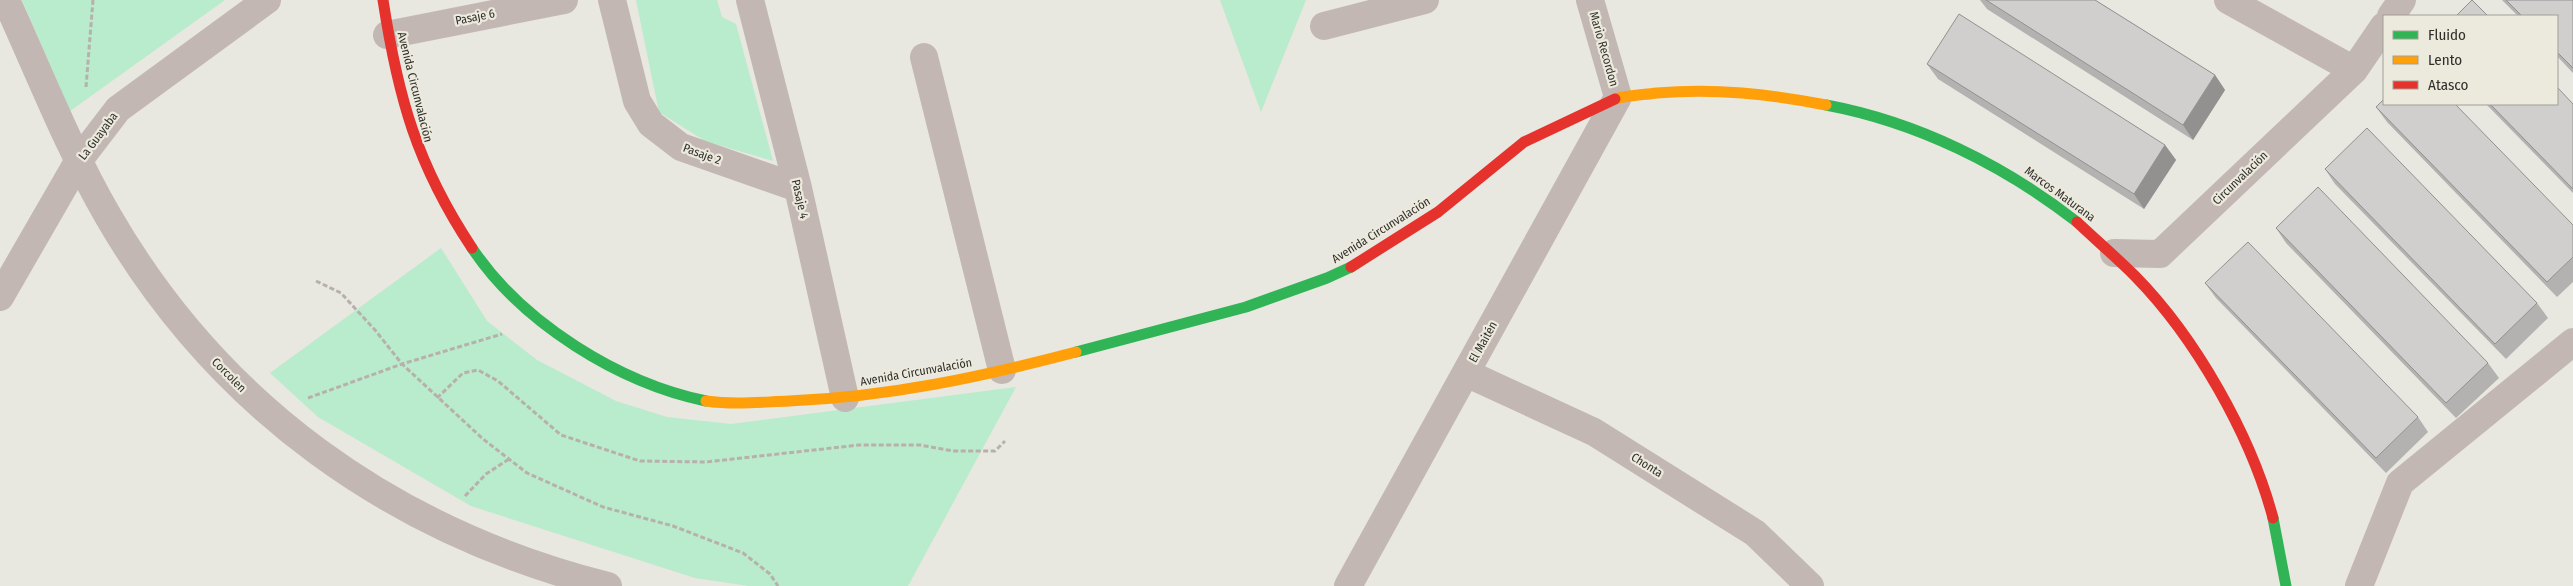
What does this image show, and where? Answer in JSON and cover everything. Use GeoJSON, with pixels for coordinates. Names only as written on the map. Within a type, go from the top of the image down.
{"type":"FeatureCollection","features":[{"type":"Feature","properties":{"kind":"street","name":"Corcolen"},"geometry":{"type":"LineString","coordinates":[[6,0],[79,160],[107,215],[141,268],[178,318],[219,365],[268,412],[320,455],[369,488],[437,526],[506,555],[558,574],[608,586]]}},
{"type":"Feature","properties":{"kind":"street","name":"La Guayaba"},"geometry":{"type":"LineString","coordinates":[[0,298],[79,160],[118,109],[267,0]]}},
{"type":"Feature","properties":{"kind":"street","name":"Avenida Circunvalación"},"geometry":{"type":"LineString","coordinates":[[383,0],[387,35],[414,142],[445,210],[479,258],[504,288],[541,322],[581,350],[616,369],[671,391],[720,403],[845,398],[934,385],[1002,370],[1254,306],[1340,273],[1432,216],[1525,141],[1618,97]]}},
{"type":"Feature","properties":{"kind":"street","name":"Pasaje 6"},"geometry":{"type":"LineString","coordinates":[[387,35],[564,0]]}},
{"type":"Feature","properties":{"kind":"street","name":"Pasaje 2"},"geometry":{"type":"LineString","coordinates":[[612,0],[637,101],[651,124],[681,147],[798,188]]}},
{"type":"Feature","properties":{"kind":"street","name":"Pasaje 4"},"geometry":{"type":"LineString","coordinates":[[750,0],[798,188],[845,398]]}},
{"type":"Feature","properties":{"kind":"street"},"geometry":{"type":"LineString","coordinates":[[1324,26],[1425,0]]}},
{"type":"Feature","properties":{"kind":"street","name":"Mario Recordon"},"geometry":{"type":"LineString","coordinates":[[1590,0],[1618,97]]}},
{"type":"Feature","properties":{"kind":"street"},"geometry":{"type":"LineString","coordinates":[[2228,0],[2354,70]]}},
{"type":"Feature","properties":{"kind":"street"},"geometry":{"type":"LineString","coordinates":[[2392,15],[2402,0]]}},
{"type":"Feature","properties":{"kind":"street","name":"Circunvalación"},"geometry":{"type":"LineString","coordinates":[[2114,253],[2160,254],[2354,70],[2383,27]]}},
{"type":"Feature","properties":{"kind":"street"},"geometry":{"type":"LineString","coordinates":[[924,57],[1002,370]]}},
{"type":"Feature","properties":{"kind":"street","name":"Marcos Maturana"},"geometry":{"type":"LineString","coordinates":[[1618,97],[1679,91],[1740,91],[1800,98],[1860,111],[1918,129],[1974,154],[2024,182],[2070,216],[2114,253],[2153,295],[2188,340],[2219,388],[2244,439],[2265,492],[2280,548],[2286,586]]}},
{"type":"Feature","properties":{"kind":"street","name":"El Maitén"},"geometry":{"type":"LineString","coordinates":[[1348,586],[1618,97]]}},
{"type":"Feature","properties":{"kind":"street"},"geometry":{"type":"LineString","coordinates":[[2359,586],[2400,483],[2573,342]]}},
{"type":"Feature","properties":{"kind":"street","name":"Chonta"},"geometry":{"type":"LineString","coordinates":[[1466,373],[1594,432],[1755,532],[1810,586]]}},
{"type":"Feature","properties":{"kind":"path"},"geometry":{"type":"LineString","coordinates":[[85,94],[93,0]]}},
{"type":"Feature","properties":{"kind":"path"},"geometry":{"type":"LineString","coordinates":[[316,281],[341,293],[375,330],[402,364],[436,398],[527,473],[603,507],[673,526],[743,553],[770,574],[778,586]]}},
{"type":"Feature","properties":{"kind":"path"},"geometry":{"type":"LineString","coordinates":[[268,412],[402,364],[541,322]]}},
{"type":"Feature","properties":{"kind":"path"},"geometry":{"type":"LineString","coordinates":[[437,526],[486,474],[509,459]]}},
{"type":"Feature","properties":{"kind":"green space"},"geometry":{"type":"Polygon","coordinates":[[[22,0],[225,0],[70,111],[22,0]]]}},
{"type":"Feature","properties":{"kind":"green space"},"geometry":{"type":"Polygon","coordinates":[[[636,0],[717,0],[722,17],[736,24],[773,161],[705,141],[659,112],[636,0]]]}},
{"type":"Feature","properties":{"kind":"green space"},"geometry":{"type":"Polygon","coordinates":[[[1220,0],[1306,0],[1261,112],[1220,0]]]}},
{"type":"Feature","properties":{"kind":"green space"},"geometry":{"type":"Polygon","coordinates":[[[441,248],[487,321],[537,360],[616,401],[667,417],[731,424],[1016,387],[908,586],[749,586],[695,578],[471,506],[318,417],[270,373],[441,248]]]}},
{"type":"Feature","properties":{"kind":"building"},"geometry":{"type":"Polygon","coordinates":[[[1986,0],[2095,0],[2215,75],[2183,125],[1986,0]]]}},
{"type":"Feature","properties":{"kind":"building"},"geometry":{"type":"Polygon","coordinates":[[[2472,0],[2487,15],[2457,15],[2472,0]]]}},
{"type":"Feature","properties":{"kind":"building"},"geometry":{"type":"Polygon","coordinates":[[[2506,0],[2573,0],[2573,68],[2558,53],[2558,15],[2521,15],[2506,0]]]}},
{"type":"Feature","properties":{"kind":"building"},"geometry":{"type":"Polygon","coordinates":[[[1959,14],[2165,145],[2134,194],[1927,64],[1959,14]]]}},
{"type":"Feature","properties":{"kind":"building"},"geometry":{"type":"Polygon","coordinates":[[[2558,88],[2573,104],[2573,189],[2491,105],[2558,105],[2558,88]]]}},
{"type":"Feature","properties":{"kind":"building"},"geometry":{"type":"Polygon","coordinates":[[[2383,100],[2383,105],[2456,105],[2573,225],[2573,257],[2547,282],[2376,107],[2383,100]]]}},
{"type":"Feature","properties":{"kind":"building"},"geometry":{"type":"Polygon","coordinates":[[[2367,128],[2537,303],[2495,344],[2325,169],[2367,128]]]}},
{"type":"Feature","properties":{"kind":"building"},"geometry":{"type":"Polygon","coordinates":[[[2318,187],[2488,363],[2446,403],[2276,228],[2318,187]]]}},
{"type":"Feature","properties":{"kind":"building"},"geometry":{"type":"Polygon","coordinates":[[[2248,242],[2418,417],[2376,458],[2205,283],[2248,242]]]}},
{"type":"Feature","properties":{"kind":"traffic: fast"},"geometry":{"type":"LineString","coordinates":[[1826,105],[1893,122],[1958,148],[2020,182],[2077,222]]}},
{"type":"Feature","properties":{"kind":"traffic: fast"},"geometry":{"type":"LineString","coordinates":[[472,248],[517,301],[545,325],[575,346],[640,380],[706,401]]}},
{"type":"Feature","properties":{"kind":"traffic: fast"},"geometry":{"type":"LineString","coordinates":[[1076,352],[1246,307],[1327,278],[1351,267]]}},
{"type":"Feature","properties":{"kind":"traffic: fast"},"geometry":{"type":"LineString","coordinates":[[2273,518],[2286,586]]}},
{"type":"Feature","properties":{"kind":"traffic: slow"},"geometry":{"type":"LineString","coordinates":[[1615,99],[1657,93],[1700,91],[1763,95],[1826,105]]}},
{"type":"Feature","properties":{"kind":"traffic: slow"},"geometry":{"type":"LineString","coordinates":[[706,401],[727,403],[758,402],[826,399],[862,395],[934,384],[1005,370],[1076,352]]}},
{"type":"Feature","properties":{"kind":"traffic: jam"},"geometry":{"type":"LineString","coordinates":[[383,0],[403,100],[412,130],[437,188],[472,248]]}},
{"type":"Feature","properties":{"kind":"traffic: jam"},"geometry":{"type":"LineString","coordinates":[[1351,267],[1438,212],[1524,142],[1615,99]]}},
{"type":"Feature","properties":{"kind":"traffic: jam"},"geometry":{"type":"LineString","coordinates":[[2077,222],[2135,276],[2179,328],[2199,357],[2218,389],[2251,454],[2273,518]]}}]}
